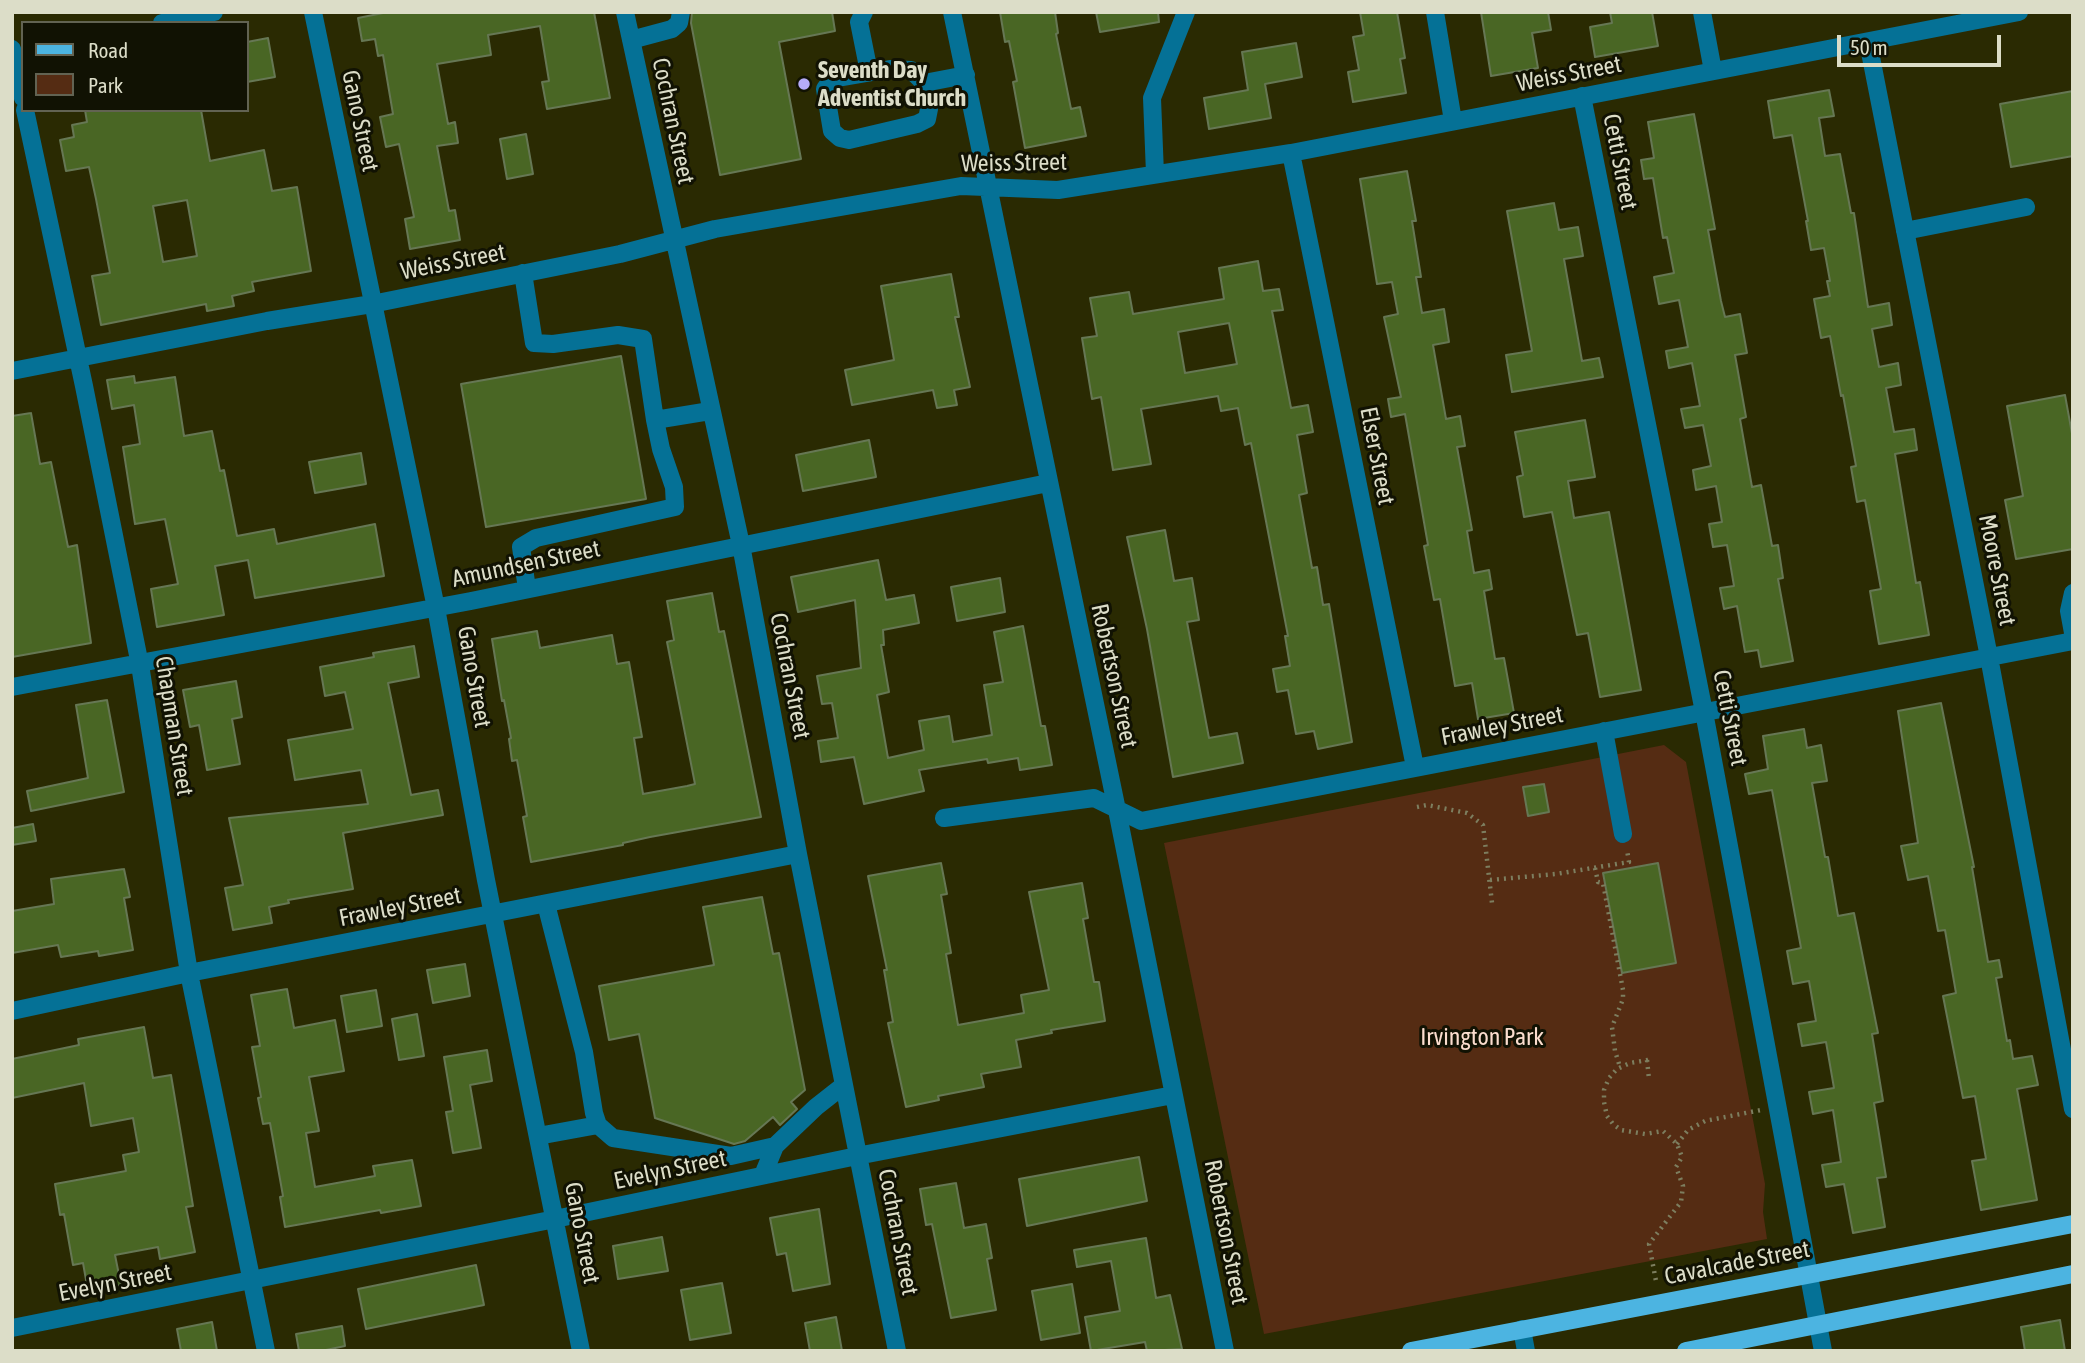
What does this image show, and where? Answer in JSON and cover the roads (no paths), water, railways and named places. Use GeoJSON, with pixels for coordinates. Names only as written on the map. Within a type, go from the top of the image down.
{"type":"FeatureCollection","features":[{"type":"Feature","properties":{"kind":"main road","name":"Cavalcade Street"},"geometry":{"type":"LineString","coordinates":[[1411,1351],[2073,1224]]}},
{"type":"Feature","properties":{"kind":"main road"},"geometry":{"type":"LineString","coordinates":[[1686,1351],[2073,1274]]}},
{"type":"Feature","properties":{"kind":"street"},"geometry":{"type":"LineString","coordinates":[[171,21],[214,12]]}},
{"type":"Feature","properties":{"kind":"street","name":"Gano Street"},"geometry":{"type":"LineString","coordinates":[[313,12],[436,608],[493,914],[581,1351]]}},
{"type":"Feature","properties":{"kind":"street","name":"Cochran Street"},"geometry":{"type":"LineString","coordinates":[[625,12],[741,545],[798,853],[897,1351]]}},
{"type":"Feature","properties":{"kind":"street"},"geometry":{"type":"LineString","coordinates":[[631,40],[672,29],[679,23],[681,12]]}},
{"type":"Feature","properties":{"kind":"street"},"geometry":{"type":"LineString","coordinates":[[864,12],[859,22],[869,72]]}},
{"type":"Feature","properties":{"kind":"street","name":"Robertson Street"},"geometry":{"type":"LineString","coordinates":[[952,12],[1117,810],[1225,1351]]}},
{"type":"Feature","properties":{"kind":"street"},"geometry":{"type":"LineString","coordinates":[[1155,174],[1152,98],[1186,12]]}},
{"type":"Feature","properties":{"kind":"street"},"geometry":{"type":"LineString","coordinates":[[1435,12],[1453,121]]}},
{"type":"Feature","properties":{"kind":"street"},"geometry":{"type":"LineString","coordinates":[[1702,12],[1713,71]]}},
{"type":"Feature","properties":{"kind":"street","name":"Weiss Street"},"geometry":{"type":"LineString","coordinates":[[12,371],[523,273],[673,241],[715,229],[961,186],[1058,190],[1291,153],[2019,12]]}},
{"type":"Feature","properties":{"kind":"street","name":"Moore Street"},"geometry":{"type":"LineString","coordinates":[[1868,42],[1989,657],[2073,1109]]}},
{"type":"Feature","properties":{"kind":"street"},"geometry":{"type":"LineString","coordinates":[[15,52],[21,86]]}},
{"type":"Feature","properties":{"kind":"street"},"geometry":{"type":"LineString","coordinates":[[890,69],[911,70],[924,83],[929,109],[927,119],[917,124],[849,140],[840,138],[832,131],[825,89],[832,79],[890,69]]}},
{"type":"Feature","properties":{"kind":"street"},"geometry":{"type":"LineString","coordinates":[[924,83],[965,75]]}},
{"type":"Feature","properties":{"kind":"street","name":"Cetti Street"},"geometry":{"type":"LineString","coordinates":[[1582,96],[1704,712],[1823,1351]]}},
{"type":"Feature","properties":{"kind":"street","name":"Chapman Street"},"geometry":{"type":"LineString","coordinates":[[25,112],[79,358],[140,665],[189,973],[266,1351]]}},
{"type":"Feature","properties":{"kind":"street","name":"Elser Street"},"geometry":{"type":"LineString","coordinates":[[1291,153],[1415,768]]}},
{"type":"Feature","properties":{"kind":"street"},"geometry":{"type":"LineString","coordinates":[[1905,231],[2026,207]]}},
{"type":"Feature","properties":{"kind":"street"},"geometry":{"type":"LineString","coordinates":[[523,273],[534,343],[553,344],[618,335],[643,340],[655,420],[674,487],[675,507],[536,538],[521,547],[527,589]]}},
{"type":"Feature","properties":{"kind":"street"},"geometry":{"type":"LineString","coordinates":[[655,420],[710,411]]}},
{"type":"Feature","properties":{"kind":"street","name":"Amundsen Street"},"geometry":{"type":"LineString","coordinates":[[12,687],[436,608],[1048,483]]}},
{"type":"Feature","properties":{"kind":"street"},"geometry":{"type":"LineString","coordinates":[[2073,593],[2069,611],[2073,633]]}},
{"type":"Feature","properties":{"kind":"street","name":"Frawley Street"},"geometry":{"type":"LineString","coordinates":[[944,818],[1094,798],[1141,821],[2073,641]]}},
{"type":"Feature","properties":{"kind":"street"},"geometry":{"type":"LineString","coordinates":[[1604,731],[1623,834]]}},
{"type":"Feature","properties":{"kind":"street","name":"Frawley Street"},"geometry":{"type":"LineString","coordinates":[[12,1011],[189,973],[798,853]]}},
{"type":"Feature","properties":{"kind":"street"},"geometry":{"type":"LineString","coordinates":[[546,904],[583,1052],[598,1125],[613,1138],[731,1156],[775,1146]]}},
{"type":"Feature","properties":{"kind":"street"},"geometry":{"type":"LineString","coordinates":[[763,1175],[775,1146],[844,1085]]}},
{"type":"Feature","properties":{"kind":"street","name":"Evelyn Street"},"geometry":{"type":"LineString","coordinates":[[12,1328],[763,1175],[1173,1095]]}},
{"type":"Feature","properties":{"kind":"street"},"geometry":{"type":"LineString","coordinates":[[538,1136],[598,1125]]}},
{"type":"Feature","properties":{"kind":"street"},"geometry":{"type":"LineString","coordinates":[[1522,1329],[1526,1351]]}},
{"type":"Feature","properties":{"kind":"place","name":"Seventh Day Adventist Church"},"geometry":{"type":"Point","coordinates":[804,84]}},
{"type":"Feature","properties":{"kind":"park label","name":"Irvington Park"},"geometry":{"type":"Point","coordinates":[1482,1037]}}]}
